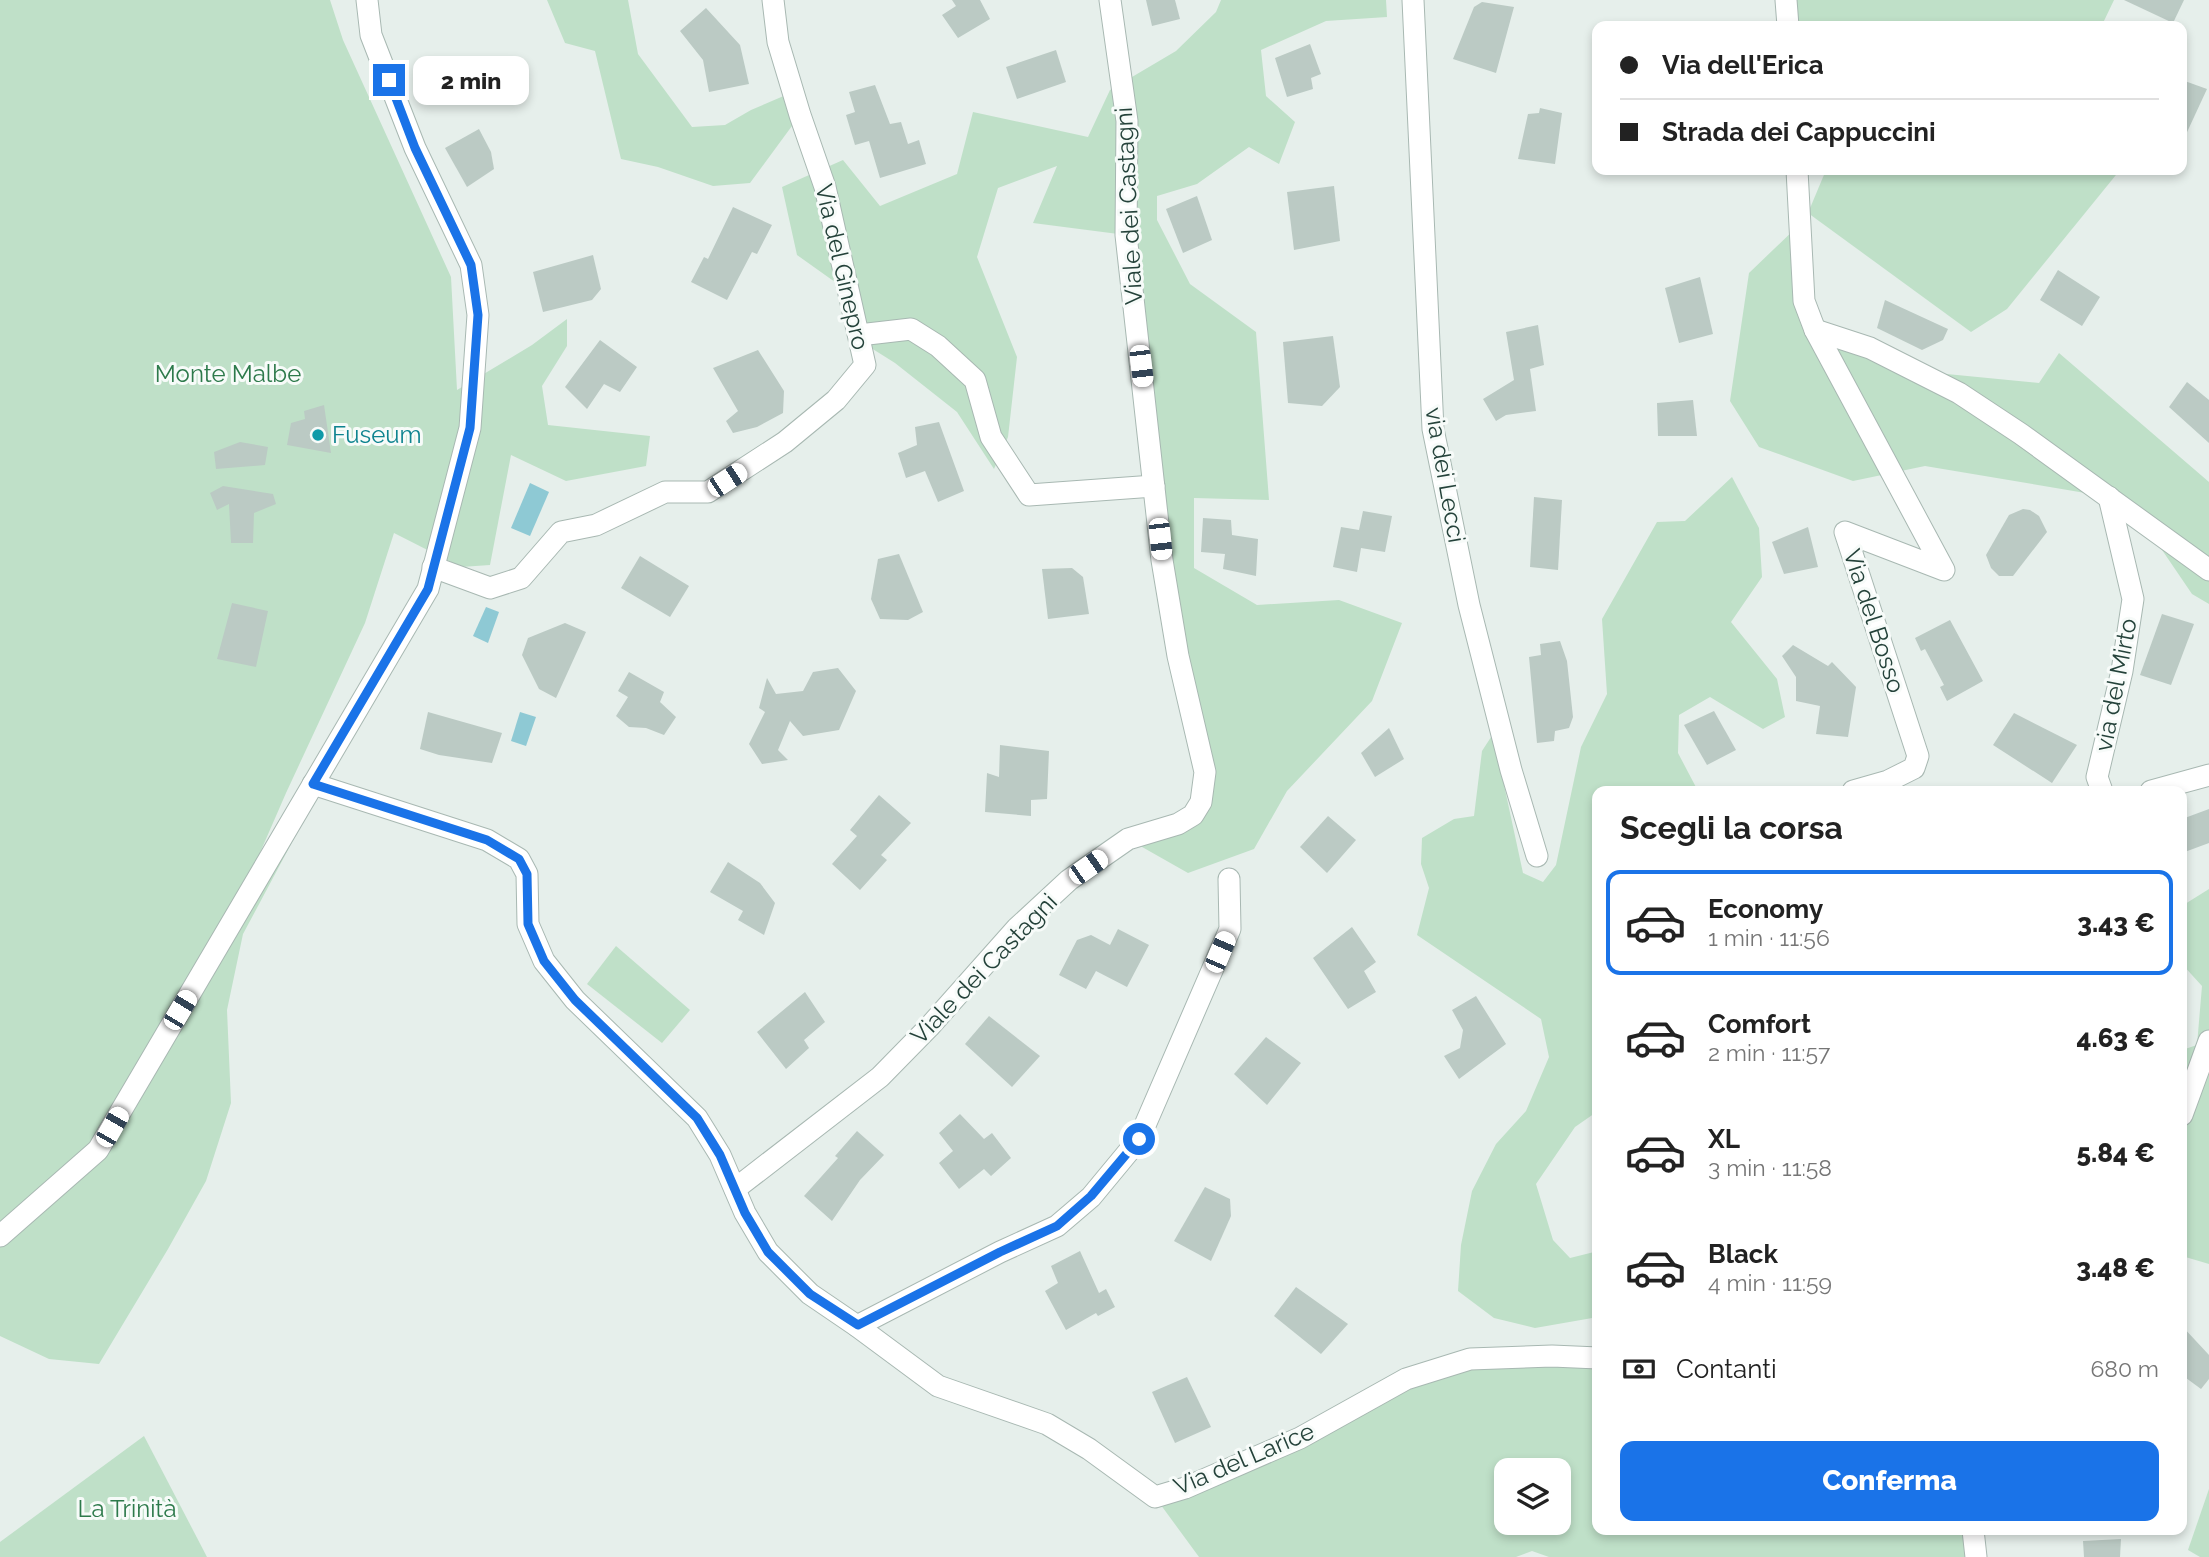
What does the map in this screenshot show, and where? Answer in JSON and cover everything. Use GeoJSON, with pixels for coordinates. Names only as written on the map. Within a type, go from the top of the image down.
{"type":"FeatureCollection","features":[{"type":"Feature","properties":{"kind":"street"},"geometry":{"type":"LineString","coordinates":[[0,1236],[98,1150],[428,589],[470,428],[478,315],[471,265],[415,148],[371,35],[367,0]]}},
{"type":"Feature","properties":{"kind":"street","name":"Via del Ginepro"},"geometry":{"type":"LineString","coordinates":[[433,567],[490,587],[521,578],[561,532],[596,525],[664,492],[708,492],[785,442],[836,400],[864,365],[825,187],[778,42],[773,0]]}},
{"type":"Feature","properties":{"kind":"street","name":"Viale dei Castagni"},"geometry":{"type":"LineString","coordinates":[[735,1189],[880,1077],[929,1027],[1017,928],[1069,880],[1128,839],[1185,820],[1193,815],[1201,802],[1205,772],[1178,656],[1162,560],[1126,235],[1127,121],[1111,0]]}},
{"type":"Feature","properties":{"kind":"street","name":"via dei Lecci"},"geometry":{"type":"LineString","coordinates":[[1413,0],[1433,429],[1469,605],[1511,770],[1537,856]]}},
{"type":"Feature","properties":{"kind":"street"},"geometry":{"type":"LineString","coordinates":[[1786,0],[1787,21]]}},
{"type":"Feature","properties":{"kind":"street"},"geometry":{"type":"LineString","coordinates":[[1797,175],[1804,301],[1815,330],[1870,348],[1959,393],[2021,434],[2209,570]]}},
{"type":"Feature","properties":{"kind":"street"},"geometry":{"type":"LineString","coordinates":[[859,335],[911,329],[938,346],[975,380],[991,437],[1029,495],[1154,486]]}},
{"type":"Feature","properties":{"kind":"street","name":"Via del Bosso"},"geometry":{"type":"LineString","coordinates":[[1815,330],[1944,570],[1845,532],[1917,756],[1914,768],[1870,786]]}},
{"type":"Feature","properties":{"kind":"street","name":"via del Mirto"},"geometry":{"type":"LineString","coordinates":[[2100,786],[2097,777],[2122,671],[2133,599],[2109,497]]}},
{"type":"Feature","properties":{"kind":"street"},"geometry":{"type":"LineString","coordinates":[[2169,786],[2209,775]]}},
{"type":"Feature","properties":{"kind":"street","name":"Via del Larice"},"geometry":{"type":"LineString","coordinates":[[313,784],[487,840],[519,859],[527,874],[528,924],[544,961],[575,1000],[697,1118],[720,1155],[745,1213],[768,1252],[810,1294],[858,1325],[938,1386],[1047,1424],[1089,1449],[1155,1497],[1185,1488],[1300,1438],[1406,1379],[1418,1375],[1470,1359],[1552,1356],[1592,1358]]}},
{"type":"Feature","properties":{"kind":"street"},"geometry":{"type":"LineString","coordinates":[[858,1325],[1000,1252],[1057,1226],[1091,1196],[1139,1139],[1230,929],[1229,879]]}},
{"type":"Feature","properties":{"kind":"street"},"geometry":{"type":"LineString","coordinates":[[2187,1101],[2209,1041]]}},
{"type":"Feature","properties":{"kind":"street"},"geometry":{"type":"LineString","coordinates":[[1974,1535],[1976,1557]]}},
{"type":"Feature","properties":{"kind":"green space","name":"Monte Malbe"},"geometry":{"type":"Polygon","coordinates":[[[0,0],[330,0],[343,40],[451,277],[457,390],[532,345],[567,319],[567,346],[542,386],[548,425],[650,436],[646,466],[566,481],[511,455],[490,565],[461,567],[394,533],[365,623],[229,924],[314,801],[243,934],[227,1010],[231,1103],[206,1181],[99,1364],[49,1359],[0,1336],[0,0]]]}},
{"type":"Feature","properties":{"kind":"green space"},"geometry":{"type":"Polygon","coordinates":[[[547,0],[628,0],[638,54],[692,127],[725,125],[751,110],[793,92],[800,115],[750,183],[713,186],[658,167],[621,159],[595,51],[565,43],[547,0]]]}},
{"type":"Feature","properties":{"kind":"green space"},"geometry":{"type":"Polygon","coordinates":[[[1221,0],[1386,0],[1387,17],[1326,21],[1261,50],[1266,96],[1295,122],[1279,164],[1249,147],[1197,184],[1157,196],[1157,220],[1190,284],[1256,332],[1269,500],[1194,498],[1194,568],[1257,605],[1339,600],[1402,623],[1372,701],[1287,791],[1254,849],[1188,873],[1128,839],[1201,802],[1178,656],[1126,235],[1033,223],[1057,166],[998,188],[977,257],[1017,357],[1008,437],[994,469],[957,412],[895,363],[860,341],[849,292],[797,255],[782,187],[843,160],[880,206],[957,174],[973,112],[1088,137],[1110,90],[1176,51],[1216,12],[1221,0]]]}},
{"type":"Feature","properties":{"kind":"green space"},"geometry":{"type":"Polygon","coordinates":[[[1786,0],[2114,0],[2104,21],[1788,21],[1786,0]]]}},
{"type":"Feature","properties":{"kind":"green space"},"geometry":{"type":"Polygon","coordinates":[[[1824,175],[2116,175],[2007,309],[1971,332],[1808,213],[1824,175]]]}},
{"type":"Feature","properties":{"kind":"green space"},"geometry":{"type":"Polygon","coordinates":[[[1800,224],[1820,339],[1916,371],[2039,383],[2059,353],[2209,482],[2209,604],[2192,594],[2143,522],[2109,497],[1925,466],[1853,481],[1759,447],[1730,401],[1749,273],[1800,224]]]}},
{"type":"Feature","properties":{"kind":"green space"},"geometry":{"type":"Polygon","coordinates":[[[1732,477],[1759,528],[1762,577],[1731,622],[1777,679],[1785,717],[1763,729],[1710,697],[1679,715],[1678,753],[1695,786],[1592,786],[1592,1115],[1575,1127],[1536,1184],[1553,1240],[1570,1258],[1592,1252],[1592,1318],[1535,1328],[1494,1318],[1458,1291],[1461,1245],[1472,1191],[1496,1144],[1526,1111],[1549,1057],[1541,1019],[1417,935],[1429,888],[1421,864],[1422,838],[1454,819],[1474,816],[1482,751],[1493,734],[1523,873],[1543,882],[1556,865],[1581,747],[1607,694],[1602,619],[1657,522],[1685,521],[1732,477]]]}},
{"type":"Feature","properties":{"kind":"green space"},"geometry":{"type":"Polygon","coordinates":[[[2209,889],[2209,1264],[2187,1257],[2187,1048],[2197,1045],[2202,986],[2187,970],[2187,903],[2209,889]]]}},
{"type":"Feature","properties":{"kind":"green space"},"geometry":{"type":"Polygon","coordinates":[[[616,946],[690,1010],[662,1043],[587,984],[616,946]]]}},
{"type":"Feature","properties":{"kind":"green space"},"geometry":{"type":"Polygon","coordinates":[[[1592,1358],[1592,1535],[1974,1535],[1976,1557],[1549,1557],[1532,1551],[1516,1557],[1199,1557],[1155,1497],[1406,1379],[1477,1359],[1592,1358]]]}},
{"type":"Feature","properties":{"kind":"green space","name":"La Trinità"},"geometry":{"type":"Polygon","coordinates":[[[144,1436],[207,1557],[0,1557],[0,1542],[144,1436]]]}},
{"type":"Feature","properties":{"kind":"green space"},"geometry":{"type":"Polygon","coordinates":[[[2209,1489],[2209,1557],[2200,1557],[2188,1550],[2209,1489]]]}},
{"type":"Feature","properties":{"kind":"water"},"geometry":{"type":"Polygon","coordinates":[[[530,483],[549,492],[530,536],[511,528],[530,483]]]}},
{"type":"Feature","properties":{"kind":"water"},"geometry":{"type":"Polygon","coordinates":[[[486,607],[499,612],[488,643],[473,636],[486,607]]]}},
{"type":"Feature","properties":{"kind":"water"},"geometry":{"type":"Polygon","coordinates":[[[520,712],[536,717],[526,746],[511,741],[520,712]]]}},
{"type":"Feature","properties":{"kind":"building"},"geometry":{"type":"Polygon","coordinates":[[[952,0],[980,0],[990,19],[958,38],[942,15],[956,6],[952,0]]]}},
{"type":"Feature","properties":{"kind":"building"},"geometry":{"type":"Polygon","coordinates":[[[1146,0],[1175,0],[1180,19],[1152,26],[1146,0]]]}},
{"type":"Feature","properties":{"kind":"building"},"geometry":{"type":"Polygon","coordinates":[[[2124,0],[2184,0],[2174,21],[2124,0]]]}},
{"type":"Feature","properties":{"kind":"building"},"geometry":{"type":"Polygon","coordinates":[[[1482,2],[1514,7],[1496,73],[1453,59],[1474,7],[1482,2]]]}},
{"type":"Feature","properties":{"kind":"building"},"geometry":{"type":"Polygon","coordinates":[[[706,8],[740,45],[749,84],[709,92],[703,60],[680,31],[706,8]]]}},
{"type":"Feature","properties":{"kind":"building"},"geometry":{"type":"Polygon","coordinates":[[[1310,44],[1321,74],[1311,78],[1313,89],[1287,97],[1275,58],[1310,44]]]}},
{"type":"Feature","properties":{"kind":"building"},"geometry":{"type":"Polygon","coordinates":[[[1056,50],[1066,82],[1017,99],[1006,67],[1056,50]]]}},
{"type":"Feature","properties":{"kind":"building"},"geometry":{"type":"Polygon","coordinates":[[[2187,82],[2207,89],[2187,132],[2187,82]]]}},
{"type":"Feature","properties":{"kind":"building"},"geometry":{"type":"Polygon","coordinates":[[[875,85],[890,124],[901,122],[908,144],[919,140],[926,164],[880,178],[869,141],[855,145],[846,115],[855,112],[849,92],[875,85]]]}},
{"type":"Feature","properties":{"kind":"building"},"geometry":{"type":"Polygon","coordinates":[[[1540,108],[1562,113],[1555,164],[1518,159],[1528,114],[1539,113],[1540,108]]]}},
{"type":"Feature","properties":{"kind":"building"},"geometry":{"type":"Polygon","coordinates":[[[479,129],[491,152],[494,169],[467,187],[445,148],[479,129]]]}},
{"type":"Feature","properties":{"kind":"building"},"geometry":{"type":"Polygon","coordinates":[[[1334,186],[1340,241],[1294,250],[1287,192],[1334,186]]]}},
{"type":"Feature","properties":{"kind":"building"},"geometry":{"type":"Polygon","coordinates":[[[1197,196],[1212,240],[1183,253],[1166,209],[1197,196]]]}},
{"type":"Feature","properties":{"kind":"building"},"geometry":{"type":"Polygon","coordinates":[[[733,207],[772,225],[757,254],[752,252],[727,300],[691,282],[704,257],[708,259],[733,207]]]}},
{"type":"Feature","properties":{"kind":"building"},"geometry":{"type":"Polygon","coordinates":[[[593,255],[601,289],[592,300],[543,312],[533,272],[593,255]]]}},
{"type":"Feature","properties":{"kind":"building"},"geometry":{"type":"Polygon","coordinates":[[[2058,270],[2100,297],[2082,326],[2040,300],[2058,270]]]}},
{"type":"Feature","properties":{"kind":"building"},"geometry":{"type":"Polygon","coordinates":[[[1700,277],[1713,334],[1679,343],[1665,288],[1700,277]]]}},
{"type":"Feature","properties":{"kind":"building"},"geometry":{"type":"Polygon","coordinates":[[[1885,300],[1948,329],[1943,340],[1922,350],[1877,328],[1885,300]]]}},
{"type":"Feature","properties":{"kind":"building"},"geometry":{"type":"Polygon","coordinates":[[[1538,325],[1544,365],[1530,369],[1536,411],[1506,415],[1496,421],[1483,399],[1514,380],[1506,332],[1538,325]]]}},
{"type":"Feature","properties":{"kind":"building"},"geometry":{"type":"Polygon","coordinates":[[[1333,336],[1340,387],[1322,406],[1288,403],[1283,342],[1333,336]]]}},
{"type":"Feature","properties":{"kind":"building"},"geometry":{"type":"Polygon","coordinates":[[[600,340],[637,367],[620,392],[604,384],[587,409],[565,387],[600,340]]]}},
{"type":"Feature","properties":{"kind":"building"},"geometry":{"type":"Polygon","coordinates":[[[758,350],[784,391],[783,413],[757,427],[733,433],[726,421],[738,411],[713,368],[758,350]]]}},
{"type":"Feature","properties":{"kind":"building"},"geometry":{"type":"Polygon","coordinates":[[[2187,382],[2209,400],[2209,443],[2169,407],[2187,382]]]}},
{"type":"Feature","properties":{"kind":"building"},"geometry":{"type":"Polygon","coordinates":[[[1693,400],[1697,436],[1658,436],[1657,403],[1693,400]]]}},
{"type":"Feature","properties":{"kind":"building"},"geometry":{"type":"Polygon","coordinates":[[[324,405],[331,453],[287,445],[291,423],[305,419],[304,411],[324,405]]]}},
{"type":"Feature","properties":{"kind":"building"},"geometry":{"type":"Polygon","coordinates":[[[939,422],[964,491],[938,502],[925,471],[906,478],[898,453],[917,445],[915,427],[939,422]]]}},
{"type":"Feature","properties":{"kind":"building"},"geometry":{"type":"Polygon","coordinates":[[[240,442],[268,447],[265,465],[216,469],[214,452],[240,442]]]}},
{"type":"Feature","properties":{"kind":"building"},"geometry":{"type":"Polygon","coordinates":[[[223,486],[273,494],[276,504],[254,513],[253,543],[231,543],[229,504],[217,510],[210,493],[223,486]]]}},
{"type":"Feature","properties":{"kind":"building"},"geometry":{"type":"Polygon","coordinates":[[[1534,497],[1562,500],[1558,570],[1530,567],[1534,497]]]}},
{"type":"Feature","properties":{"kind":"building"},"geometry":{"type":"Polygon","coordinates":[[[2023,509],[2039,516],[2047,532],[2013,576],[1999,576],[1991,568],[1986,555],[2009,515],[2023,509]]]}},
{"type":"Feature","properties":{"kind":"building"},"geometry":{"type":"Polygon","coordinates":[[[1363,511],[1392,516],[1385,552],[1361,548],[1357,572],[1333,567],[1341,527],[1359,530],[1363,511]]]}},
{"type":"Feature","properties":{"kind":"building"},"geometry":{"type":"Polygon","coordinates":[[[1203,518],[1231,520],[1232,535],[1258,539],[1256,576],[1223,569],[1225,554],[1201,552],[1203,518]]]}},
{"type":"Feature","properties":{"kind":"building"},"geometry":{"type":"Polygon","coordinates":[[[1808,527],[1818,567],[1784,574],[1772,542],[1808,527]]]}},
{"type":"Feature","properties":{"kind":"building"},"geometry":{"type":"Polygon","coordinates":[[[899,554],[923,612],[908,620],[880,619],[871,599],[878,559],[899,554]]]}},
{"type":"Feature","properties":{"kind":"building"},"geometry":{"type":"Polygon","coordinates":[[[640,556],[689,586],[670,617],[621,588],[640,556]]]}},
{"type":"Feature","properties":{"kind":"building"},"geometry":{"type":"Polygon","coordinates":[[[1072,568],[1083,577],[1089,614],[1048,619],[1042,569],[1072,568]]]}},
{"type":"Feature","properties":{"kind":"building"},"geometry":{"type":"Polygon","coordinates":[[[232,603],[268,611],[256,667],[217,659],[232,603]]]}},
{"type":"Feature","properties":{"kind":"building"},"geometry":{"type":"Polygon","coordinates":[[[2162,614],[2194,624],[2171,685],[2140,675],[2162,614]]]}},
{"type":"Feature","properties":{"kind":"building"},"geometry":{"type":"Polygon","coordinates":[[[1950,620],[1983,681],[1947,701],[1940,687],[1944,685],[1925,649],[1921,651],[1915,638],[1950,620]]]}},
{"type":"Feature","properties":{"kind":"building"},"geometry":{"type":"Polygon","coordinates":[[[565,623],[586,632],[556,698],[539,689],[522,655],[528,638],[565,623]]]}},
{"type":"Feature","properties":{"kind":"building"},"geometry":{"type":"Polygon","coordinates":[[[1560,641],[1567,661],[1573,717],[1569,728],[1555,731],[1554,741],[1537,743],[1529,657],[1541,655],[1540,644],[1560,641]]]}},
{"type":"Feature","properties":{"kind":"building"},"geometry":{"type":"Polygon","coordinates":[[[1793,645],[1828,666],[1832,662],[1856,687],[1848,737],[1816,734],[1820,706],[1796,701],[1796,677],[1782,656],[1793,645]]]}},
{"type":"Feature","properties":{"kind":"building"},"geometry":{"type":"Polygon","coordinates":[[[838,668],[856,691],[839,730],[803,736],[790,721],[778,750],[788,760],[762,764],[749,744],[765,712],[759,708],[767,678],[776,694],[803,691],[813,672],[838,668]]]}},
{"type":"Feature","properties":{"kind":"building"},"geometry":{"type":"Polygon","coordinates":[[[629,672],[664,692],[660,702],[676,717],[664,735],[646,728],[629,727],[616,716],[628,697],[618,691],[629,672]]]}},
{"type":"Feature","properties":{"kind":"building"},"geometry":{"type":"Polygon","coordinates":[[[1714,711],[1736,750],[1707,765],[1684,725],[1714,711]]]}},
{"type":"Feature","properties":{"kind":"building"},"geometry":{"type":"Polygon","coordinates":[[[428,712],[502,733],[492,763],[439,755],[420,749],[428,712]]]}},
{"type":"Feature","properties":{"kind":"building"},"geometry":{"type":"Polygon","coordinates":[[[2014,713],[2077,745],[2052,783],[1993,745],[2014,713]]]}},
{"type":"Feature","properties":{"kind":"building"},"geometry":{"type":"Polygon","coordinates":[[[1389,728],[1404,759],[1375,777],[1361,753],[1389,728]]]}},
{"type":"Feature","properties":{"kind":"building"},"geometry":{"type":"Polygon","coordinates":[[[1000,745],[1049,751],[1047,799],[1031,800],[1031,816],[985,812],[987,773],[999,777],[1000,745]]]}},
{"type":"Feature","properties":{"kind":"building"},"geometry":{"type":"Polygon","coordinates":[[[879,795],[911,823],[881,855],[887,860],[860,890],[832,864],[857,836],[850,830],[879,795]]]}},
{"type":"Feature","properties":{"kind":"building"},"geometry":{"type":"Polygon","coordinates":[[[2209,809],[2209,843],[2187,851],[2187,817],[2209,809]]]}},
{"type":"Feature","properties":{"kind":"building"},"geometry":{"type":"Polygon","coordinates":[[[1328,816],[1356,840],[1327,873],[1300,847],[1328,816]]]}},
{"type":"Feature","properties":{"kind":"building"},"geometry":{"type":"Polygon","coordinates":[[[728,862],[760,883],[775,903],[764,935],[738,920],[743,911],[710,892],[728,862]]]}},
{"type":"Feature","properties":{"kind":"building"},"geometry":{"type":"Polygon","coordinates":[[[1352,927],[1376,962],[1364,971],[1376,992],[1348,1009],[1313,958],[1352,927]]]}},
{"type":"Feature","properties":{"kind":"building"},"geometry":{"type":"Polygon","coordinates":[[[1118,929],[1149,945],[1127,987],[1096,971],[1086,989],[1059,975],[1077,940],[1091,935],[1110,945],[1118,929]]]}},
{"type":"Feature","properties":{"kind":"building"},"geometry":{"type":"Polygon","coordinates":[[[805,992],[825,1022],[804,1040],[809,1048],[786,1069],[757,1032],[805,992]]]}},
{"type":"Feature","properties":{"kind":"building"},"geometry":{"type":"Polygon","coordinates":[[[1476,996],[1506,1044],[1459,1079],[1444,1056],[1460,1048],[1463,1030],[1452,1010],[1476,996]]]}},
{"type":"Feature","properties":{"kind":"building"},"geometry":{"type":"Polygon","coordinates":[[[989,1016],[1040,1056],[1012,1087],[965,1044],[989,1016]]]}},
{"type":"Feature","properties":{"kind":"building"},"geometry":{"type":"Polygon","coordinates":[[[1266,1037],[1301,1063],[1267,1105],[1234,1074],[1266,1037]]]}},
{"type":"Feature","properties":{"kind":"building"},"geometry":{"type":"Polygon","coordinates":[[[960,1114],[984,1139],[992,1133],[1011,1158],[991,1176],[984,1169],[959,1189],[939,1163],[953,1151],[939,1133],[960,1114]]]}},
{"type":"Feature","properties":{"kind":"building"},"geometry":{"type":"Polygon","coordinates":[[[857,1131],[884,1155],[860,1180],[832,1221],[804,1196],[838,1158],[835,1156],[857,1131]]]}},
{"type":"Feature","properties":{"kind":"building"},"geometry":{"type":"Polygon","coordinates":[[[1205,1187],[1230,1199],[1231,1216],[1211,1261],[1174,1241],[1205,1187]]]}},
{"type":"Feature","properties":{"kind":"building"},"geometry":{"type":"Polygon","coordinates":[[[1080,1251],[1099,1293],[1106,1289],[1115,1307],[1098,1316],[1096,1313],[1066,1330],[1045,1291],[1058,1283],[1051,1266],[1080,1251]]]}},
{"type":"Feature","properties":{"kind":"building"},"geometry":{"type":"Polygon","coordinates":[[[1296,1287],[1348,1324],[1321,1354],[1274,1316],[1296,1287]]]}},
{"type":"Feature","properties":{"kind":"building"},"geometry":{"type":"Polygon","coordinates":[[[2187,1331],[2209,1355],[2209,1379],[2201,1389],[2187,1379],[2187,1331]]]}},
{"type":"Feature","properties":{"kind":"building"},"geometry":{"type":"Polygon","coordinates":[[[1187,1377],[1211,1427],[1175,1443],[1152,1392],[1187,1377]]]}},
{"type":"Feature","properties":{"kind":"building"},"geometry":{"type":"Polygon","coordinates":[[[2121,1539],[2120,1557],[2084,1557],[2083,1541],[2121,1539]]]}},
{"type":"Feature","properties":{"kind":"place","name":"Fuseum"},"geometry":{"type":"Point","coordinates":[318,435]}},
{"type":"Feature","properties":{"kind":"route"},"geometry":{"type":"LineString","coordinates":[[389,80],[415,148],[471,265],[478,315],[470,428],[428,589],[313,784],[487,840],[519,859],[527,874],[528,924],[544,961],[575,1000],[697,1118],[720,1155],[745,1213],[768,1252],[810,1294],[858,1325],[1000,1252],[1057,1226],[1091,1196],[1139,1139]]}}]}
